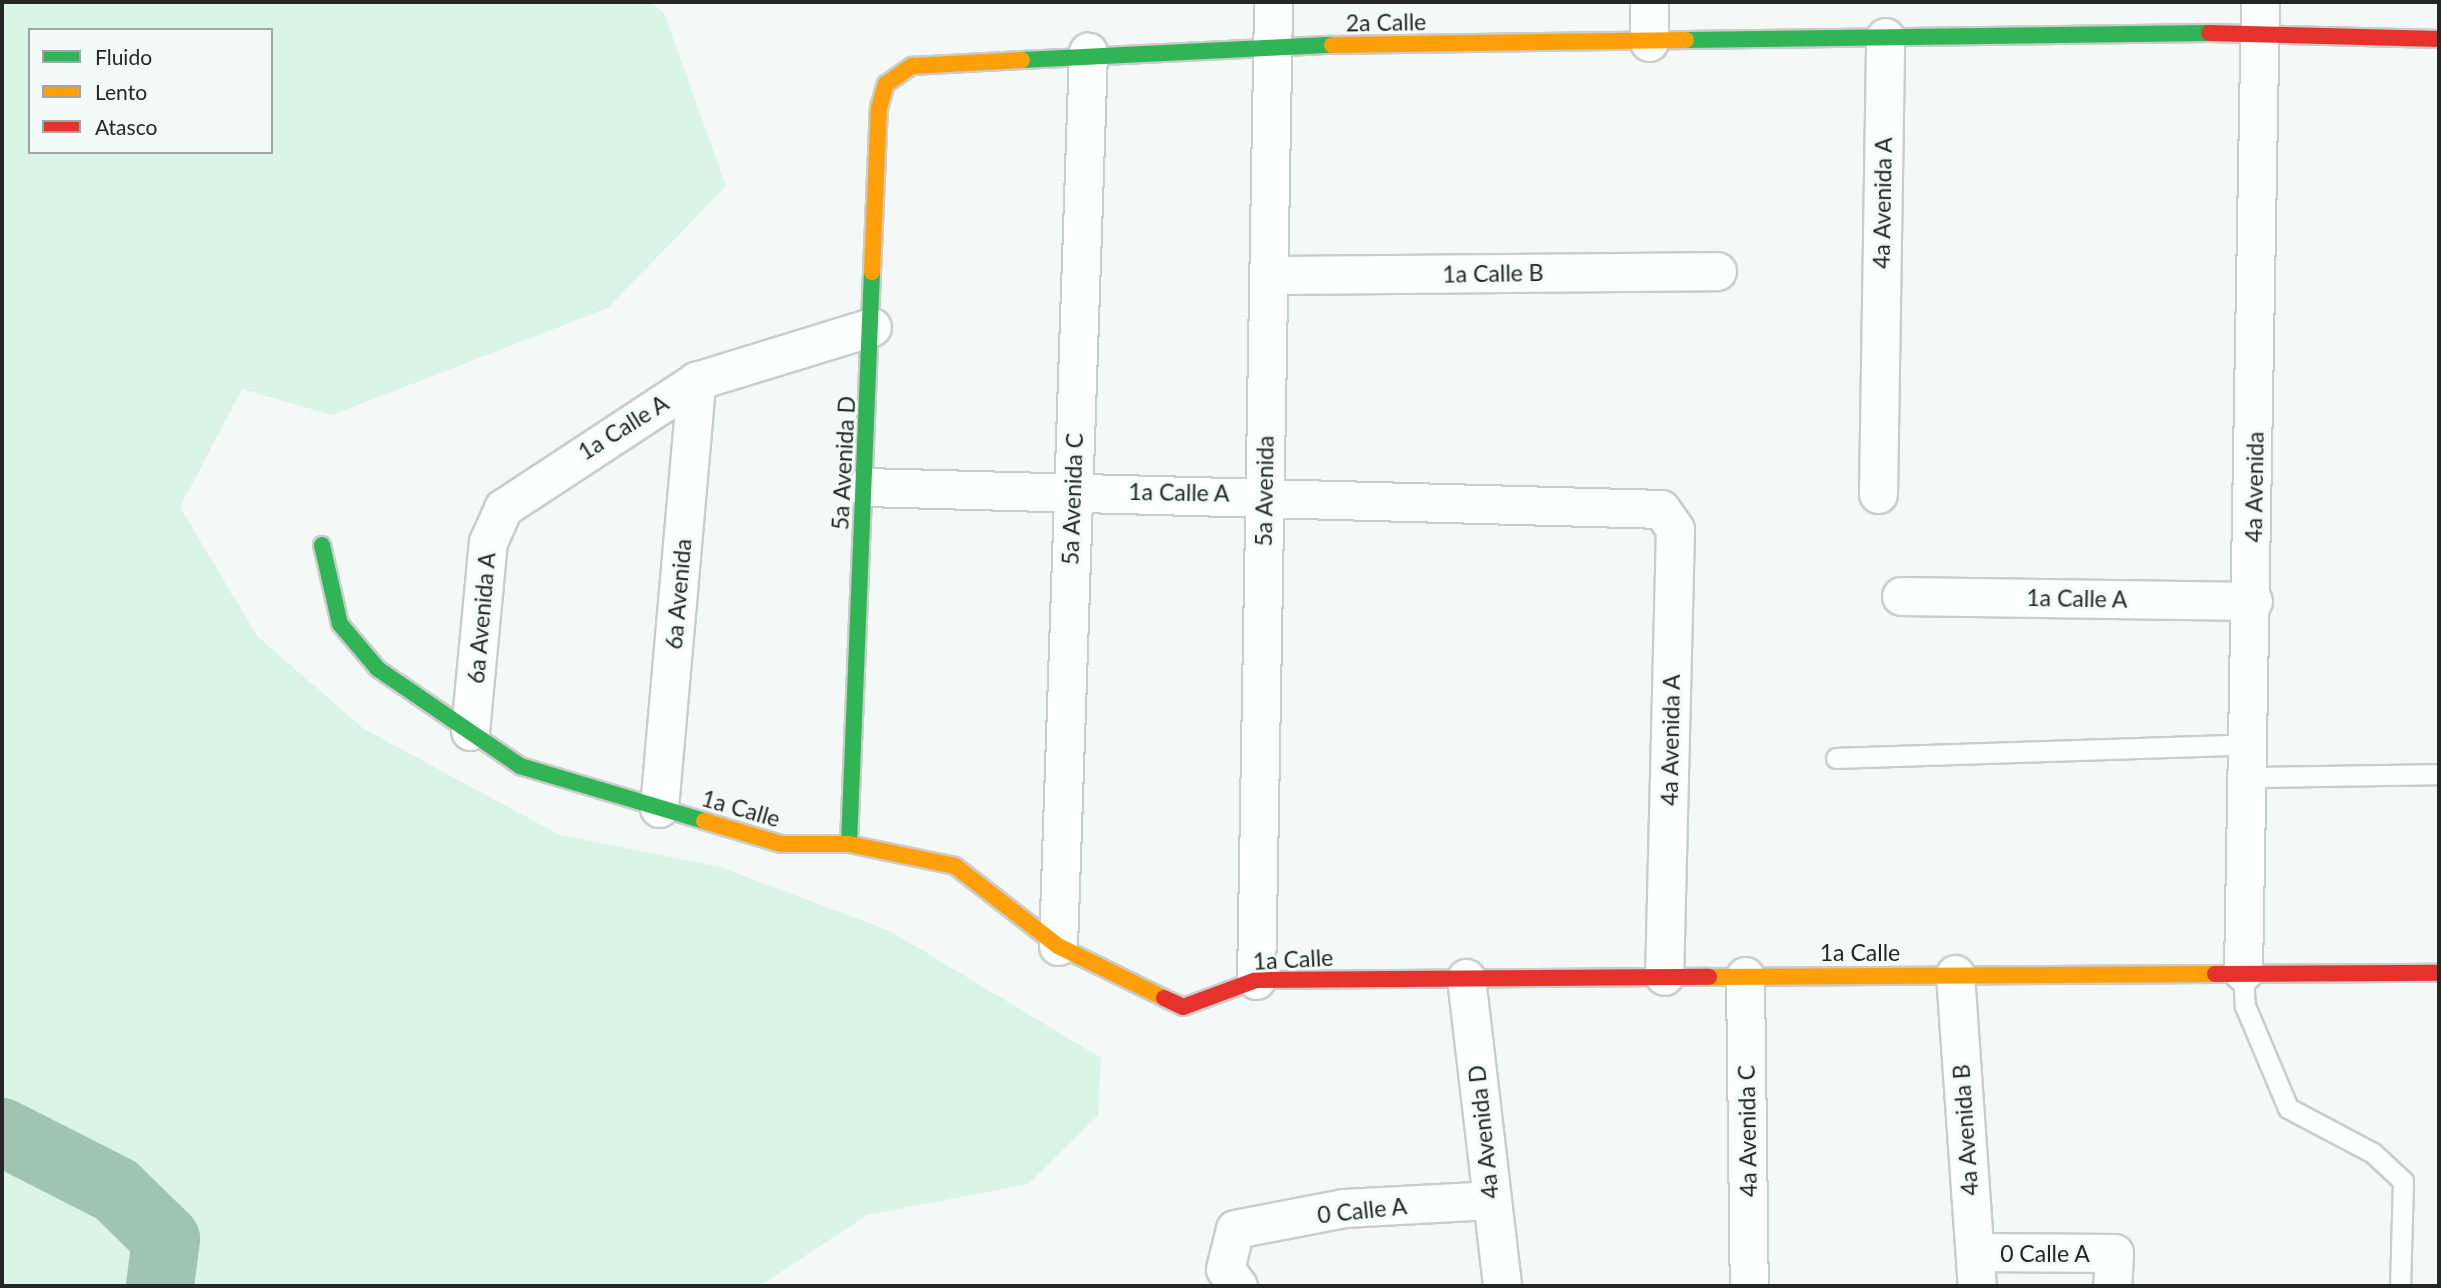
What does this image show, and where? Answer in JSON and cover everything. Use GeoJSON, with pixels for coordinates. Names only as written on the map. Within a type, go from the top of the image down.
{"type":"FeatureCollection","features":[{"type":"Feature","properties":{"kind":"street","name":"5a Avenida"},"geometry":{"type":"LineString","coordinates":[[1256,980],[1273,2]]}},
{"type":"Feature","properties":{"kind":"street"},"geometry":{"type":"LineString","coordinates":[[1649,2],[1649,42]]}},
{"type":"Feature","properties":{"kind":"street","name":"2a Calle"},"geometry":{"type":"LineString","coordinates":[[886,84],[912,66],[1088,52],[1272,46],[1885,37],[2260,17],[2439,39]]}},
{"type":"Feature","properties":{"kind":"street","name":"4a Avenida"},"geometry":{"type":"LineString","coordinates":[[2243,972],[2251,760],[2260,17]]}},
{"type":"Feature","properties":{"kind":"street","name":"4a Avenida A"},"geometry":{"type":"LineString","coordinates":[[1878,495],[1885,37]]}},
{"type":"Feature","properties":{"kind":"street","name":"5a Avenida C"},"geometry":{"type":"LineString","coordinates":[[1058,946],[1088,52]]}},
{"type":"Feature","properties":{"kind":"street","name":"5a Avenida D"},"geometry":{"type":"LineString","coordinates":[[849,844],[879,108],[886,84]]}},
{"type":"Feature","properties":{"kind":"street","name":"1a Calle B"},"geometry":{"type":"LineString","coordinates":[[1268,275],[1717,271]]}},
{"type":"Feature","properties":{"kind":"street","name":"1a Calle A"},"geometry":{"type":"LineString","coordinates":[[503,508],[696,381],[872,327]]}},
{"type":"Feature","properties":{"kind":"street","name":"6a Avenida"},"geometry":{"type":"LineString","coordinates":[[659,807],[696,381]]}},
{"type":"Feature","properties":{"kind":"street","name":"1a Calle A"},"geometry":{"type":"LineString","coordinates":[[865,487],[1264,494],[1661,509]]}},
{"type":"Feature","properties":{"kind":"street","name":"6a Avenida A"},"geometry":{"type":"LineString","coordinates":[[470,731],[488,541],[503,508]]}},
{"type":"Feature","properties":{"kind":"street","name":"4a Avenida A"},"geometry":{"type":"LineString","coordinates":[[1661,509],[1675,529],[1664,976]]}},
{"type":"Feature","properties":{"kind":"street","name":"1a Calle"},"geometry":{"type":"LineString","coordinates":[[322,545],[340,624],[378,669],[520,766],[781,844],[849,844],[955,866],[1058,946],[1183,1007],[1256,980],[2243,972],[2439,973]]}},
{"type":"Feature","properties":{"kind":"street","name":"1a Calle A"},"geometry":{"type":"LineString","coordinates":[[1901,596],[2253,601]]}},
{"type":"Feature","properties":{"kind":"street","name":"4a Avenida B"},"geometry":{"type":"LineString","coordinates":[[1955,974],[1977,1269]]}},
{"type":"Feature","properties":{"kind":"street","name":"4a Avenida C"},"geometry":{"type":"LineString","coordinates":[[1745,976],[1749,1286]]}},
{"type":"Feature","properties":{"kind":"street","name":"4a Avenida D"},"geometry":{"type":"LineString","coordinates":[[1466,978],[1502,1286]]}},
{"type":"Feature","properties":{"kind":"street","name":"0 Calle A"},"geometry":{"type":"LineString","coordinates":[[1238,1286],[1225,1269],[1235,1229],[1343,1208],[1490,1200]]}},
{"type":"Feature","properties":{"kind":"street","name":"0 Calle A"},"geometry":{"type":"LineString","coordinates":[[1977,1269],[2113,1270]]}},
{"type":"Feature","properties":{"kind":"lane"},"geometry":{"type":"LineString","coordinates":[[1836,758],[2251,760],[2439,774]]}},
{"type":"Feature","properties":{"kind":"lane"},"geometry":{"type":"LineString","coordinates":[[2243,972],[2245,1006],[2288,1108],[2373,1153],[2403,1181],[2400,1286]]}},
{"type":"Feature","properties":{"kind":"green space"},"geometry":{"type":"Polygon","coordinates":[[[2,2],[650,2],[664,13],[726,186],[608,308],[332,415],[242,389],[180,507],[258,637],[364,729],[560,835],[720,867],[890,931],[1101,1058],[1098,1115],[1028,1184],[867,1215],[759,1286],[2,1286],[2,2]]]}},
{"type":"Feature","properties":{"kind":"waterway"},"geometry":{"type":"LineString","coordinates":[[2,1132],[116,1190],[166,1239],[160,1286]]}},
{"type":"Feature","properties":{"kind":"traffic: fast"},"geometry":{"type":"LineString","coordinates":[[1686,40],[2209,33]]}},
{"type":"Feature","properties":{"kind":"traffic: fast"},"geometry":{"type":"LineString","coordinates":[[1022,60],[1332,45]]}},
{"type":"Feature","properties":{"kind":"traffic: fast"},"geometry":{"type":"LineString","coordinates":[[849,844],[872,272]]}},
{"type":"Feature","properties":{"kind":"traffic: fast"},"geometry":{"type":"LineString","coordinates":[[322,545],[340,624],[378,669],[520,766],[704,821]]}},
{"type":"Feature","properties":{"kind":"traffic: slow"},"geometry":{"type":"LineString","coordinates":[[1332,45],[1686,40]]}},
{"type":"Feature","properties":{"kind":"traffic: slow"},"geometry":{"type":"LineString","coordinates":[[872,272],[879,108],[886,84],[912,66],[1022,60]]}},
{"type":"Feature","properties":{"kind":"traffic: slow"},"geometry":{"type":"LineString","coordinates":[[704,821],[781,844],[849,844],[955,866],[1058,946],[1164,998]]}},
{"type":"Feature","properties":{"kind":"traffic: slow"},"geometry":{"type":"LineString","coordinates":[[1709,977],[2215,974]]}},
{"type":"Feature","properties":{"kind":"traffic: jam"},"geometry":{"type":"LineString","coordinates":[[2209,33],[2439,39]]}},
{"type":"Feature","properties":{"kind":"traffic: jam"},"geometry":{"type":"LineString","coordinates":[[2215,974],[2439,973]]}},
{"type":"Feature","properties":{"kind":"traffic: jam"},"geometry":{"type":"LineString","coordinates":[[1164,998],[1183,1007],[1256,980],[1709,977]]}}]}
